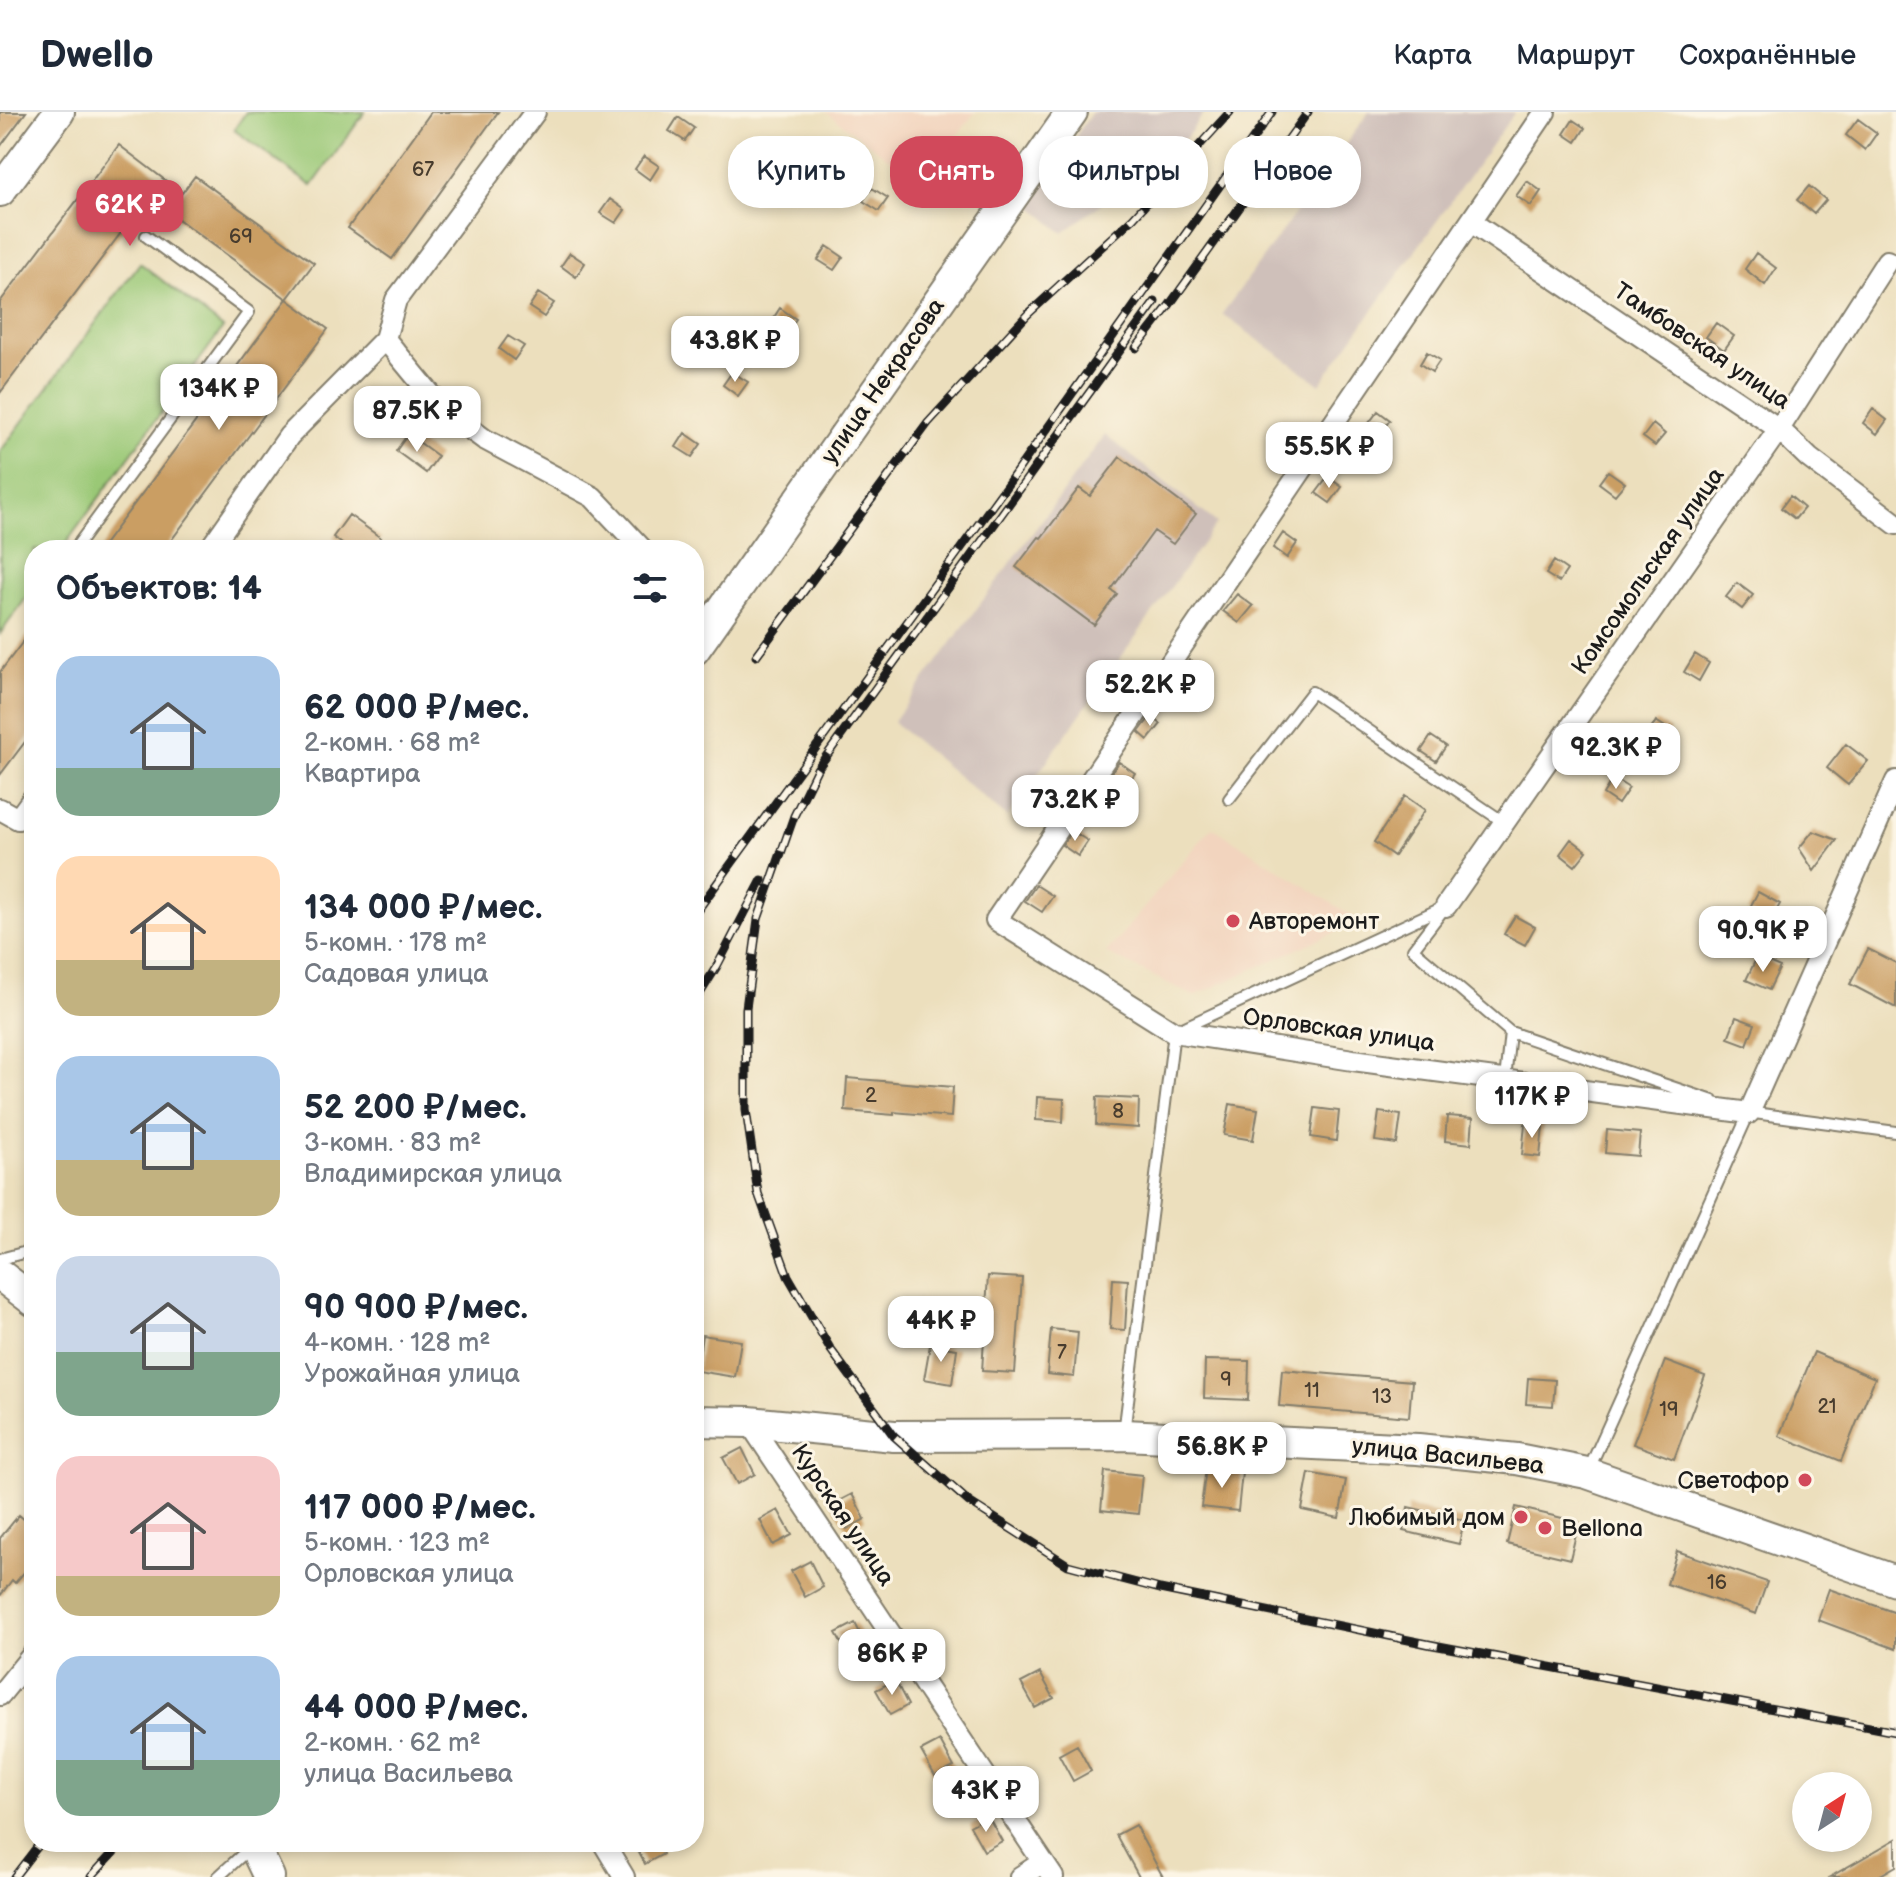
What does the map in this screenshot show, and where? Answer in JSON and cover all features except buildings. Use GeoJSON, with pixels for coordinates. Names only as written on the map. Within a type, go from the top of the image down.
{"type":"FeatureCollection","features":[{"type":"Feature","properties":{"kind":"street"},"geometry":{"type":"LineString","coordinates":[[0,191],[59,112]]}},
{"type":"Feature","properties":{"kind":"street"},"geometry":{"type":"LineString","coordinates":[[216,540],[289,436],[385,339],[396,300],[535,112]]}},
{"type":"Feature","properties":{"kind":"street","name":"улица Некрасова"},"geometry":{"type":"LineString","coordinates":[[704,623],[1072,112]]}},
{"type":"Feature","properties":{"kind":"street"},"geometry":{"type":"LineString","coordinates":[[1471,222],[1545,112]]}},
{"type":"Feature","properties":{"kind":"street","name":"Тамбовская улица"},"geometry":{"type":"LineString","coordinates":[[1471,222],[1779,429],[1809,458],[1896,524]]}},
{"type":"Feature","properties":{"kind":"street","name":"Орловская улица"},"geometry":{"type":"LineString","coordinates":[[1471,222],[996,920],[1174,1032],[1353,1060],[1749,1113]]}},
{"type":"Feature","properties":{"kind":"street","name":"Комсомольская улица"},"geometry":{"type":"LineString","coordinates":[[1446,906],[1779,429],[1887,261]]}},
{"type":"Feature","properties":{"kind":"street"},"geometry":{"type":"LineString","coordinates":[[385,339],[442,408],[484,439],[593,497],[634,540]]}},
{"type":"Feature","properties":{"kind":"street"},"geometry":{"type":"LineString","coordinates":[[1749,1113],[1896,781]]}},
{"type":"Feature","properties":{"kind":"street"},"geometry":{"type":"LineString","coordinates":[[0,1275],[24,1293]]}},
{"type":"Feature","properties":{"kind":"street","name":"улица Васильева"},"geometry":{"type":"LineString","coordinates":[[704,1421],[749,1422],[894,1436],[1124,1435],[1418,1449],[1517,1459],[1587,1473],[1896,1581]]}},
{"type":"Feature","properties":{"kind":"street","name":"Курская улица"},"geometry":{"type":"LineString","coordinates":[[749,1422],[1048,1870]]}},
{"type":"Feature","properties":{"kind":"street"},"geometry":{"type":"LineString","coordinates":[[0,1695],[24,1665]]}},
{"type":"Feature","properties":{"kind":"street"},"geometry":{"type":"LineString","coordinates":[[259,1852],[269,1877]]}},
{"type":"Feature","properties":{"kind":"street"},"geometry":{"type":"LineString","coordinates":[[609,1852],[624,1877]]}},
{"type":"Feature","properties":{"kind":"street"},"geometry":{"type":"LineString","coordinates":[[1020,1877],[1048,1870]]}},
{"type":"Feature","properties":{"kind":"lane"},"geometry":{"type":"LineString","coordinates":[[81,540],[249,312],[146,236]]}},
{"type":"Feature","properties":{"kind":"lane"},"geometry":{"type":"LineString","coordinates":[[1229,799],[1312,692],[1505,823]]}},
{"type":"Feature","properties":{"kind":"lane"},"geometry":{"type":"LineString","coordinates":[[1446,906],[1413,949],[1510,1032],[1749,1113],[1587,1473]]}},
{"type":"Feature","properties":{"kind":"lane"},"geometry":{"type":"LineString","coordinates":[[1124,1435],[1174,1032],[1446,906]]}},
{"type":"Feature","properties":{"kind":"lane"},"geometry":{"type":"LineString","coordinates":[[1505,1080],[1510,1032]]}},
{"type":"Feature","properties":{"kind":"lane","name":"Орловская улица"},"geometry":{"type":"LineString","coordinates":[[1749,1113],[1896,1132]]}},
{"type":"Feature","properties":{"kind":"lane"},"geometry":{"type":"LineString","coordinates":[[0,1259],[24,1253]]}},
{"type":"Feature","properties":{"kind":"lane"},"geometry":{"type":"LineString","coordinates":[[218,1877],[247,1852]]}},
{"type":"Feature","properties":{"kind":"shaded area"},"geometry":{"type":"Polygon","coordinates":[[[826,112],[975,112],[958,136],[890,136],[890,160],[874,148],[874,136],[858,136],[826,112]]]}},
{"type":"Feature","properties":{"kind":"shaded area"},"geometry":{"type":"Polygon","coordinates":[[[1092,112],[1205,112],[1187,136],[1076,136],[1092,112]]]}},
{"type":"Feature","properties":{"kind":"shaded area"},"geometry":{"type":"Polygon","coordinates":[[[1369,112],[1515,112],[1320,384],[1222,314],[1299,208],[1361,208],[1361,136],[1352,136],[1369,112]]]}},
{"type":"Feature","properties":{"kind":"shaded area"},"geometry":{"type":"Polygon","coordinates":[[[1039,189],[1039,208],[1096,208],[1063,233],[1029,204],[1039,189]]]}},
{"type":"Feature","properties":{"kind":"shaded area"},"geometry":{"type":"Polygon","coordinates":[[[1105,435],[1217,523],[1007,817],[893,722],[1105,435]]]}},
{"type":"Feature","properties":{"kind":"shaded area"},"geometry":{"type":"Polygon","coordinates":[[[1212,827],[1360,921],[1194,996],[1106,953],[1212,827]]]}},
{"type":"Feature","properties":{"kind":"green space"},"geometry":{"type":"Polygon","coordinates":[[[246,112],[365,112],[312,186],[234,130],[246,112]]]}},
{"type":"Feature","properties":{"kind":"green space"},"geometry":{"type":"Polygon","coordinates":[[[140,263],[223,328],[68,540],[24,540],[24,601],[0,634],[0,452],[140,263]]]}},
{"type":"Feature","properties":{"kind":"railway"},"geometry":{"type":"LineString","coordinates":[[756,656],[928,423],[1027,315],[1133,218],[1230,112]]}},
{"type":"Feature","properties":{"kind":"railway"},"geometry":{"type":"LineString","coordinates":[[704,901],[1015,474],[1272,112]]}},
{"type":"Feature","properties":{"kind":"railway"},"geometry":{"type":"LineString","coordinates":[[1136,348],[1308,112]]}},
{"type":"Feature","properties":{"kind":"railway"},"geometry":{"type":"LineString","coordinates":[[1155,302],[817,769],[794,816],[758,919],[746,1008],[746,1110],[758,1193],[788,1276],[831,1350],[894,1436],[969,1502],[1068,1565],[1160,1589],[1428,1644],[1896,1732]]}},
{"type":"Feature","properties":{"kind":"railway"},"geometry":{"type":"LineString","coordinates":[[704,987],[762,880]]}},
{"type":"Feature","properties":{"kind":"railway"},"geometry":{"type":"LineString","coordinates":[[14,1877],[33,1852]]}},
{"type":"Feature","properties":{"kind":"railway"},"geometry":{"type":"LineString","coordinates":[[91,1877],[114,1852]]}},
{"type":"Feature","properties":{"kind":"place","name":"Авторемонт"},"geometry":{"type":"Point","coordinates":[1233,921]}},
{"type":"Feature","properties":{"kind":"place","name":"Светофор"},"geometry":{"type":"Point","coordinates":[1805,1480]}},
{"type":"Feature","properties":{"kind":"place","name":"Любимый дом"},"geometry":{"type":"Point","coordinates":[1521,1517]}},
{"type":"Feature","properties":{"kind":"place","name":"Bellona"},"geometry":{"type":"Point","coordinates":[1545,1528]}}]}
